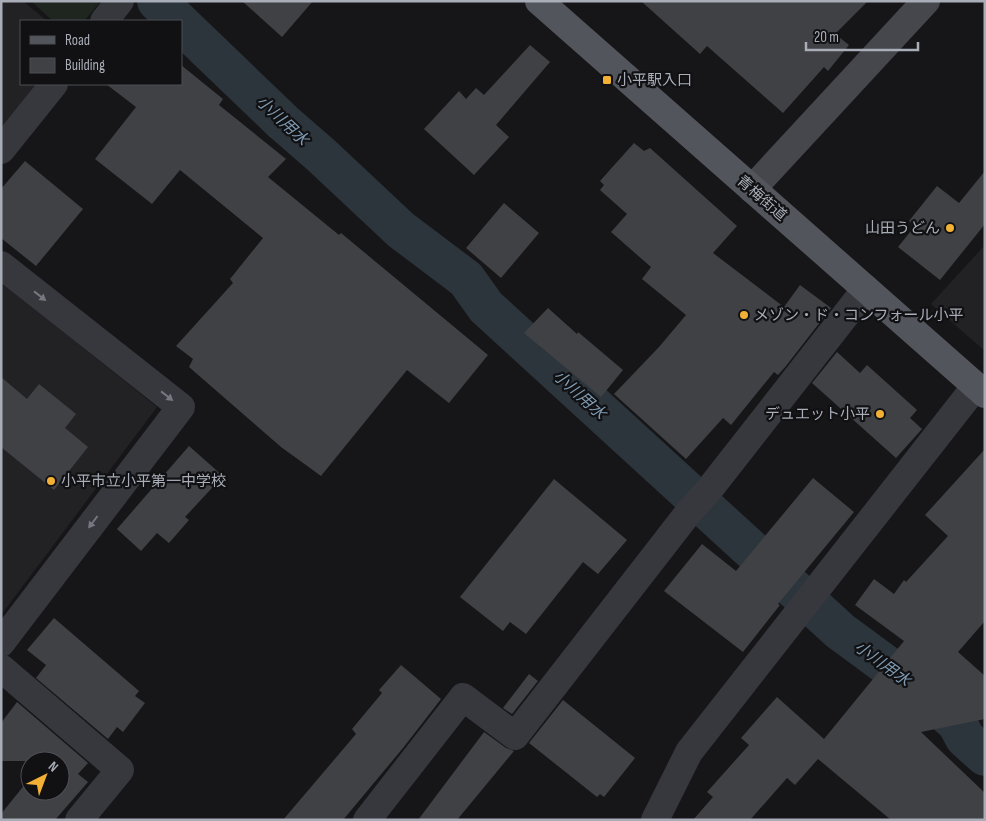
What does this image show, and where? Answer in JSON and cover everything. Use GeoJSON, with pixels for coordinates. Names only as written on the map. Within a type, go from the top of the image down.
{"type":"FeatureCollection","features":[{"type":"Feature","properties":{"kind":"main road","name":"青梅街道"},"geometry":{"type":"LineString","coordinates":[[539,1],[980,390]]}},
{"type":"Feature","properties":{"kind":"main road"},"geometry":{"type":"LineString","coordinates":[[752,189],[926,1]]}},
{"type":"Feature","properties":{"kind":"street"},"geometry":{"type":"LineString","coordinates":[[1,150],[53,85]]}},
{"type":"Feature","properties":{"kind":"street"},"geometry":{"type":"LineString","coordinates":[[1,265],[181,407],[1,643]]}},
{"type":"Feature","properties":{"kind":"street"},"geometry":{"type":"LineString","coordinates":[[367,820],[462,697],[515,736],[866,289]]}},
{"type":"Feature","properties":{"kind":"street"},"geometry":{"type":"LineString","coordinates":[[655,820],[689,752],[822,582],[980,390]]}},
{"type":"Feature","properties":{"kind":"street"},"geometry":{"type":"LineString","coordinates":[[1,668],[120,770],[79,820]]}},
{"type":"Feature","properties":{"kind":"shaded area"},"geometry":{"type":"Polygon","coordinates":[[[1,1],[23,1],[46,20],[20,20],[20,85],[39,85],[1,132],[1,1]]]}},
{"type":"Feature","properties":{"kind":"shaded area"},"geometry":{"type":"Polygon","coordinates":[[[31,1],[101,1],[85,20],[52,20],[31,1]]]}},
{"type":"Feature","properties":{"kind":"shaded area"},"geometry":{"type":"Polygon","coordinates":[[[985,245],[985,351],[931,304],[985,245]]]}},
{"type":"Feature","properties":{"kind":"shaded area","name":"小平市立小平第一中学校"},"geometry":{"type":"Polygon","coordinates":[[[1,282],[157,407],[1,615],[1,282]]]}},
{"type":"Feature","properties":{"kind":"building"},"geometry":{"type":"Polygon","coordinates":[[[242,1],[313,1],[282,37],[242,1]]]}},
{"type":"Feature","properties":{"kind":"building"},"geometry":{"type":"Polygon","coordinates":[[[641,1],[868,1],[835,34],[849,45],[828,71],[824,67],[783,113],[707,46],[700,54],[641,1]]]}},
{"type":"Feature","properties":{"kind":"building"},"geometry":{"type":"Polygon","coordinates":[[[530,45],[550,62],[496,125],[509,137],[474,175],[424,129],[459,91],[466,99],[476,88],[484,95],[530,45]]]}},
{"type":"Feature","properties":{"kind":"building"},"geometry":{"type":"Polygon","coordinates":[[[182,66],[223,99],[219,105],[286,159],[268,177],[339,235],[341,233],[488,355],[449,403],[407,370],[321,476],[281,447],[189,367],[193,359],[176,346],[233,283],[230,279],[263,238],[180,170],[152,204],[95,159],[136,107],[107,85],[182,85],[182,66]]]}},
{"type":"Feature","properties":{"kind":"building"},"geometry":{"type":"Polygon","coordinates":[[[634,143],[644,151],[650,148],[737,226],[713,253],[784,307],[800,285],[831,308],[786,366],[778,375],[774,372],[731,425],[723,418],[686,459],[614,394],[659,347],[686,315],[642,279],[651,267],[611,232],[627,214],[600,190],[604,185],[600,181],[634,143]]]}},
{"type":"Feature","properties":{"kind":"building"},"geometry":{"type":"Polygon","coordinates":[[[25,161],[83,209],[36,266],[1,238],[1,189],[25,161]]]}},
{"type":"Feature","properties":{"kind":"building"},"geometry":{"type":"Polygon","coordinates":[[[985,171],[985,224],[940,280],[898,247],[915,226],[909,221],[937,186],[959,203],[985,171]]]}},
{"type":"Feature","properties":{"kind":"building"},"geometry":{"type":"Polygon","coordinates":[[[504,203],[539,233],[501,278],[466,248],[504,203]]]}},
{"type":"Feature","properties":{"kind":"building"},"geometry":{"type":"Polygon","coordinates":[[[548,308],[577,334],[578,332],[623,370],[601,397],[524,333],[548,308]]]}},
{"type":"Feature","properties":{"kind":"building","name":"デュエット小平"},"geometry":{"type":"Polygon","coordinates":[[[837,352],[860,373],[867,365],[917,410],[910,418],[922,429],[896,458],[812,383],[837,352]]]}},
{"type":"Feature","properties":{"kind":"building"},"geometry":{"type":"Polygon","coordinates":[[[1,377],[27,399],[39,384],[76,414],[65,428],[88,447],[54,490],[1,447],[1,377]]]}},
{"type":"Feature","properties":{"kind":"building"},"geometry":{"type":"Polygon","coordinates":[[[189,446],[223,476],[185,517],[189,520],[169,543],[157,533],[141,551],[117,529],[189,446]]]}},
{"type":"Feature","properties":{"kind":"building"},"geometry":{"type":"Polygon","coordinates":[[[985,449],[985,621],[958,652],[985,676],[985,719],[921,732],[985,793],[985,820],[891,820],[818,759],[795,785],[787,778],[750,820],[693,820],[713,797],[707,792],[749,745],[741,738],[777,697],[824,739],[904,641],[855,605],[874,579],[894,594],[904,580],[906,582],[948,536],[925,515],[985,449]]]}},
{"type":"Feature","properties":{"kind":"building"},"geometry":{"type":"Polygon","coordinates":[[[813,478],[854,512],[778,604],[780,605],[743,652],[664,591],[702,544],[736,571],[813,478]]]}},
{"type":"Feature","properties":{"kind":"building"},"geometry":{"type":"Polygon","coordinates":[[[554,479],[627,540],[598,574],[583,562],[526,634],[510,622],[503,631],[460,597],[554,479]]]}},
{"type":"Feature","properties":{"kind":"building"},"geometry":{"type":"Polygon","coordinates":[[[54,618],[139,691],[135,696],[145,703],[123,732],[117,727],[108,739],[36,678],[46,665],[27,650],[54,618]]]}},
{"type":"Feature","properties":{"kind":"building"},"geometry":{"type":"Polygon","coordinates":[[[401,665],[441,699],[343,820],[283,820],[356,734],[352,729],[382,693],[379,690],[401,665]]]}},
{"type":"Feature","properties":{"kind":"building"},"geometry":{"type":"Polygon","coordinates":[[[529,674],[538,681],[512,714],[503,708],[529,674]]]}},
{"type":"Feature","properties":{"kind":"building"},"geometry":{"type":"Polygon","coordinates":[[[563,700],[635,758],[604,797],[600,794],[597,797],[529,743],[563,700]]]}},
{"type":"Feature","properties":{"kind":"building"},"geometry":{"type":"Polygon","coordinates":[[[17,702],[88,763],[78,774],[88,782],[55,820],[1,820],[1,814],[20,790],[20,801],[70,801],[70,751],[20,751],[20,761],[1,761],[1,723],[17,702]]]}},
{"type":"Feature","properties":{"kind":"building"},"geometry":{"type":"Polygon","coordinates":[[[484,732],[506,748],[514,751],[457,820],[418,820],[484,732]]]}},
{"type":"Feature","properties":{"kind":"waterway","name":"小川用水"},"geometry":{"type":"LineString","coordinates":[[157,1],[177,20]]}},
{"type":"Feature","properties":{"kind":"waterway","name":"小川用水"},"geometry":{"type":"LineString","coordinates":[[182,25],[283,122],[401,230],[466,279],[486,307],[840,631],[916,687],[957,723],[965,738],[985,756]]}},
{"type":"Feature","properties":{"kind":"place","name":"小平駅入口"},"geometry":{"type":"Point","coordinates":[607,80]}},
{"type":"Feature","properties":{"kind":"place","name":"山田うどん"},"geometry":{"type":"Point","coordinates":[950,228]}},
{"type":"Feature","properties":{"kind":"place","name":"メゾン・ド・コンフォール小平"},"geometry":{"type":"Point","coordinates":[744,315]}},
{"type":"Feature","properties":{"kind":"place","name":"デュエット小平"},"geometry":{"type":"Point","coordinates":[880,414]}},
{"type":"Feature","properties":{"kind":"place","name":"小平市立小平第一中学校"},"geometry":{"type":"Point","coordinates":[51,481]}}]}
